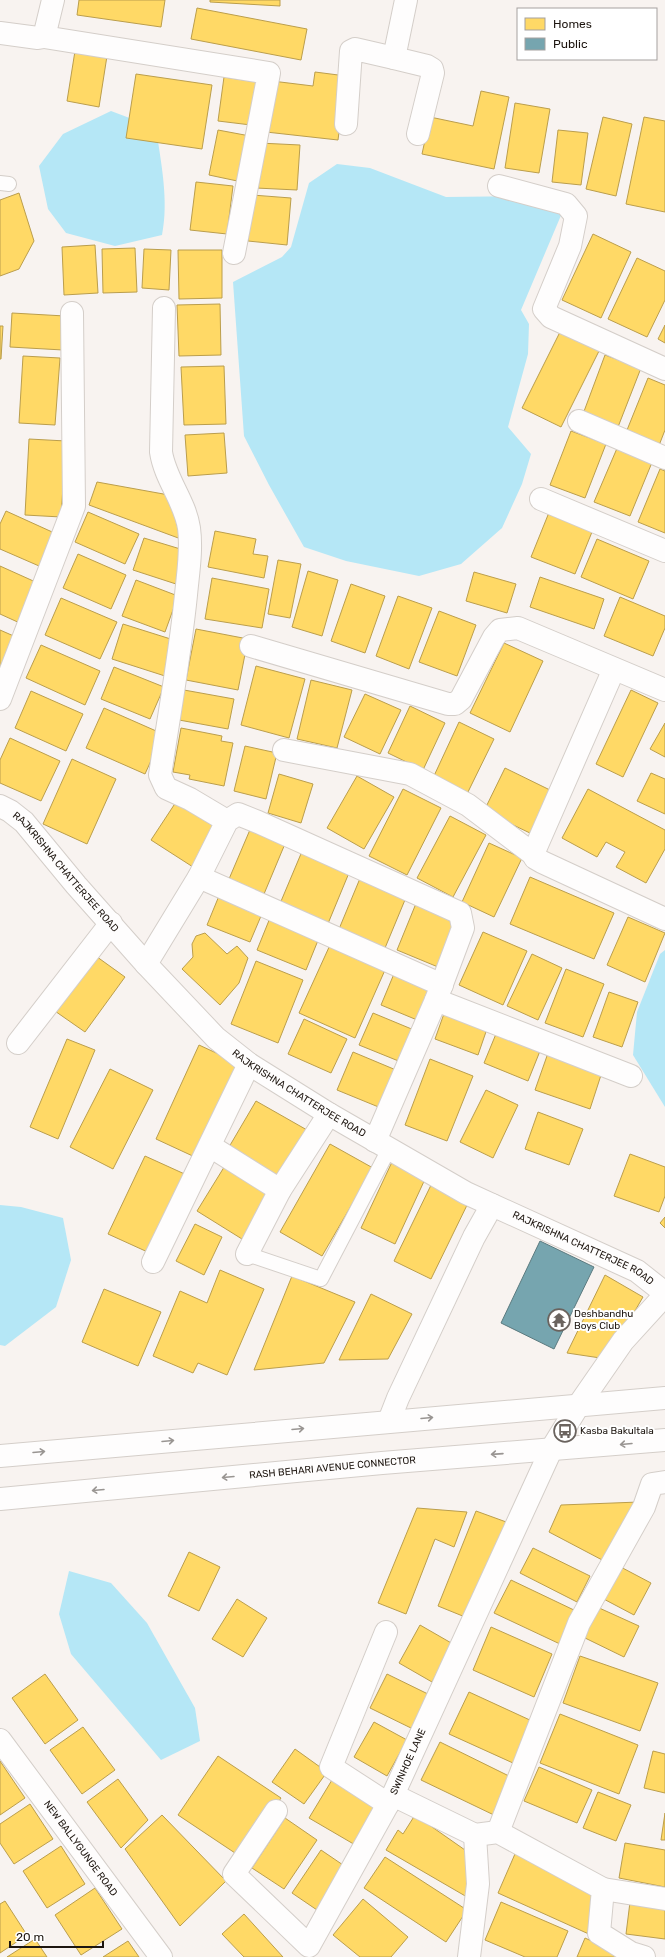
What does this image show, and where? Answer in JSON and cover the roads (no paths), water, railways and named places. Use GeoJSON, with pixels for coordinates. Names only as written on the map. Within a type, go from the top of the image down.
{"type":"FeatureCollection","features":[{"type":"Feature","properties":{"kind":"street"},"geometry":{"type":"LineString","coordinates":[[44,37],[53,0]]}},
{"type":"Feature","properties":{"kind":"street"},"geometry":{"type":"LineString","coordinates":[[394,58],[406,0]]}},
{"type":"Feature","properties":{"kind":"street"},"geometry":{"type":"LineString","coordinates":[[0,33],[38,38],[44,37],[269,73],[234,253]]}},
{"type":"Feature","properties":{"kind":"street"},"geometry":{"type":"LineString","coordinates":[[346,124],[351,51],[355,48],[427,66],[432,69],[434,73],[418,134]]}},
{"type":"Feature","properties":{"kind":"street"},"geometry":{"type":"LineString","coordinates":[[499,186],[566,204],[576,216],[570,246],[544,309],[551,317],[665,369]]}},
{"type":"Feature","properties":{"kind":"street"},"geometry":{"type":"LineString","coordinates":[[164,308],[161,452],[163,464],[185,512],[189,528],[190,546],[182,634],[160,775],[166,788],[190,799],[227,820]]}},
{"type":"Feature","properties":{"kind":"street"},"geometry":{"type":"LineString","coordinates":[[0,699],[74,506],[72,313]]}},
{"type":"Feature","properties":{"kind":"street"},"geometry":{"type":"LineString","coordinates":[[579,421],[665,458]]}},
{"type":"Feature","properties":{"kind":"street"},"geometry":{"type":"LineString","coordinates":[[541,499],[665,551]]}},
{"type":"Feature","properties":{"kind":"street"},"geometry":{"type":"LineString","coordinates":[[251,646],[448,704],[455,704],[461,699],[494,637],[500,630],[518,628],[665,690]]}},
{"type":"Feature","properties":{"kind":"street"},"geometry":{"type":"LineString","coordinates":[[533,854],[614,669]]}},
{"type":"Feature","properties":{"kind":"street"},"geometry":{"type":"LineString","coordinates":[[284,750],[410,774],[468,805],[533,854],[535,858],[665,920]]}},
{"type":"Feature","properties":{"kind":"street","name":"RAJKRISHNA CHATTERJEE ROAD"},"geometry":{"type":"LineString","coordinates":[[0,806],[10,811],[24,822],[76,885],[146,964],[216,1038],[249,1064],[329,1114],[466,1193],[637,1271],[665,1294],[623,1342],[578,1406],[552,1450]]}},
{"type":"Feature","properties":{"kind":"street"},"geometry":{"type":"LineString","coordinates":[[146,964],[199,877],[227,820],[238,814],[460,913],[463,928],[382,1145]]}},
{"type":"Feature","properties":{"kind":"street"},"geometry":{"type":"LineString","coordinates":[[199,877],[439,992],[631,1076]]}},
{"type":"Feature","properties":{"kind":"street"},"geometry":{"type":"LineString","coordinates":[[18,1043],[111,923]]}},
{"type":"Feature","properties":{"kind":"street"},"geometry":{"type":"LineString","coordinates":[[153,1262],[249,1064]]}},
{"type":"Feature","properties":{"kind":"street"},"geometry":{"type":"LineString","coordinates":[[247,1254],[280,1190],[329,1114]]}},
{"type":"Feature","properties":{"kind":"street"},"geometry":{"type":"LineString","coordinates":[[210,1146],[280,1190]]}},
{"type":"Feature","properties":{"kind":"street"},"geometry":{"type":"LineString","coordinates":[[389,1421],[398,1398],[468,1251],[492,1205]]}},
{"type":"Feature","properties":{"kind":"street"},"geometry":{"type":"LineString","coordinates":[[0,1456],[665,1398]]}},
{"type":"Feature","properties":{"kind":"street","name":"RASH BEHARI AVENUE CONNECTOR"},"geometry":{"type":"LineString","coordinates":[[0,1499],[382,1463],[665,1440]]}},
{"type":"Feature","properties":{"kind":"street","name":"SWINHOE LANE"},"geometry":{"type":"LineString","coordinates":[[475,1835],[390,1799],[552,1450]]}},
{"type":"Feature","properties":{"kind":"street"},"geometry":{"type":"LineString","coordinates":[[498,1832],[579,1623],[644,1507],[652,1484],[665,1482]]}},
{"type":"Feature","properties":{"kind":"street"},"geometry":{"type":"LineString","coordinates":[[276,1811],[234,1874],[309,1946],[390,1799],[331,1767],[386,1632]]}},
{"type":"Feature","properties":{"kind":"street","name":"NEW BALLYGUNGE ROAD"},"geometry":{"type":"LineString","coordinates":[[0,1740],[161,1957]]}},
{"type":"Feature","properties":{"kind":"street"},"geometry":{"type":"LineString","coordinates":[[469,1957],[478,1884],[475,1835],[498,1832],[603,1889],[665,1899]]}},
{"type":"Feature","properties":{"kind":"street"},"geometry":{"type":"LineString","coordinates":[[603,1889],[599,1933],[631,1953],[644,1957]]}},
{"type":"Feature","properties":{"kind":"lane"},"geometry":{"type":"LineString","coordinates":[[247,1254],[321,1279],[382,1145]]}},
{"type":"Feature","properties":{"kind":"water"},"geometry":{"type":"Polygon","coordinates":[[[111,111],[156,128],[162,168],[165,208],[162,235],[115,246],[66,233],[48,209],[39,166],[63,134],[111,111]]]}},
{"type":"Feature","properties":{"kind":"water"},"geometry":{"type":"Polygon","coordinates":[[[337,164],[370,168],[446,197],[529,196],[562,213],[521,310],[529,324],[528,354],[508,427],[531,454],[522,484],[502,528],[461,564],[419,576],[346,561],[304,547],[269,485],[244,436],[233,282],[282,257],[291,247],[309,183],[337,164]]]}},
{"type":"Feature","properties":{"kind":"water"},"geometry":{"type":"Polygon","coordinates":[[[665,950],[665,1107],[633,1055],[637,1012],[660,954],[665,950]]]}},
{"type":"Feature","properties":{"kind":"water"},"geometry":{"type":"Polygon","coordinates":[[[0,1205],[21,1207],[63,1218],[71,1260],[56,1307],[5,1346],[0,1345],[0,1205]]]}},
{"type":"Feature","properties":{"kind":"water"},"geometry":{"type":"Polygon","coordinates":[[[69,1571],[111,1583],[147,1623],[195,1708],[200,1741],[161,1760],[71,1654],[59,1614],[69,1571]]]}},
{"type":"Feature","properties":{"kind":"place","name":"Deshbandhu Boys Club"},"geometry":{"type":"Point","coordinates":[559,1320]}},
{"type":"Feature","properties":{"kind":"place","name":"Kasba Bakultala"},"geometry":{"type":"Point","coordinates":[565,1431]}}]}
